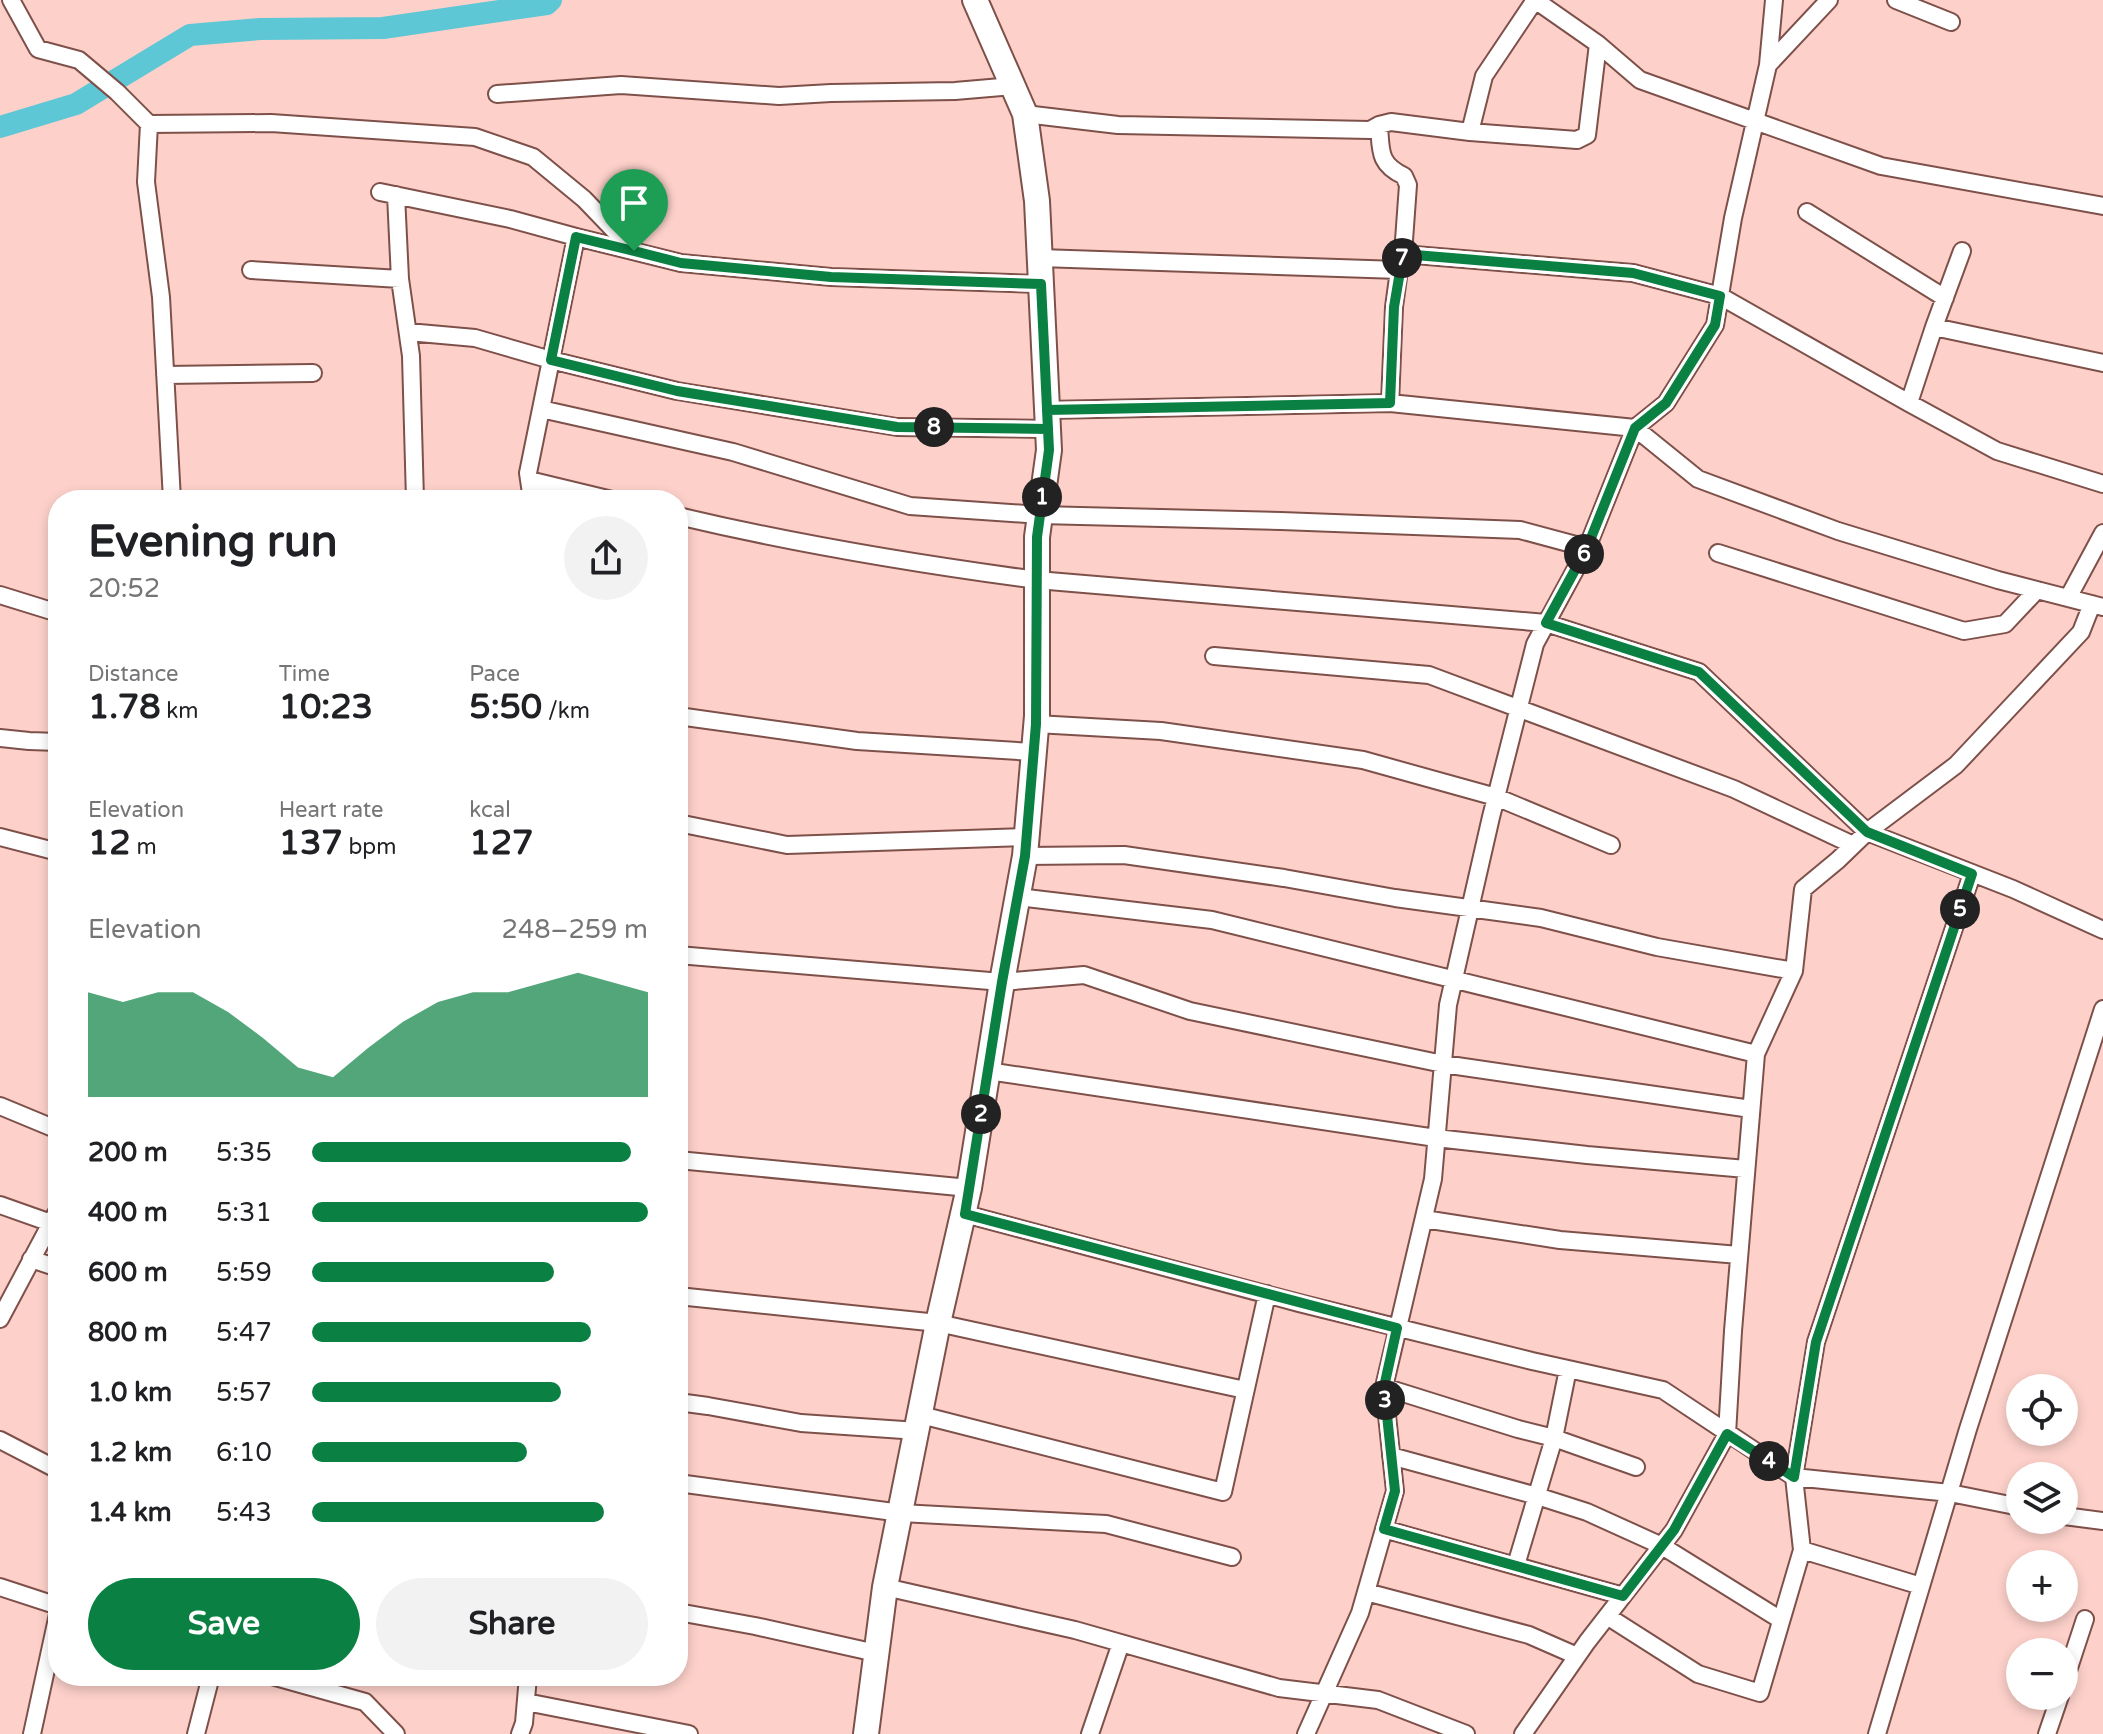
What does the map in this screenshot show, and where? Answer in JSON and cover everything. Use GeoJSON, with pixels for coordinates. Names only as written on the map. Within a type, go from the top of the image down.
{"type":"FeatureCollection","features":[{"type":"Feature","properties":{"kind":"street"},"geometry":{"type":"LineString","coordinates":[[11,0],[38,49],[79,60],[149,124],[271,123],[475,137],[533,157],[584,199],[634,251]]}},
{"type":"Feature","properties":{"kind":"street"},"geometry":{"type":"LineString","coordinates":[[866,1734],[885,1587],[938,1323],[965,1214],[1018,897],[1036,724],[1037,537],[1049,450],[1037,201],[1025,114],[975,0]]}},
{"type":"Feature","properties":{"kind":"street"},"geometry":{"type":"LineString","coordinates":[[1470,132],[1484,76],[1535,0],[1598,44],[1640,80],[1881,166],[2103,206]]}},
{"type":"Feature","properties":{"kind":"street"},"geometry":{"type":"LineString","coordinates":[[1306,1734],[1360,1613],[1395,1491],[1384,1387],[1433,1179],[1448,1005],[1453,980],[1535,644],[1587,548],[1635,428],[1666,403],[1715,325],[1733,218],[1768,65],[1774,0]]}},
{"type":"Feature","properties":{"kind":"street"},"geometry":{"type":"LineString","coordinates":[[1768,65],[1829,0]]}},
{"type":"Feature","properties":{"kind":"street"},"geometry":{"type":"LineString","coordinates":[[1896,0],[1951,22]]}},
{"type":"Feature","properties":{"kind":"street"},"geometry":{"type":"LineString","coordinates":[[1025,114],[1118,125],[1370,130],[1391,122],[1577,140],[1587,135],[1598,44]]}},
{"type":"Feature","properties":{"kind":"street"},"geometry":{"type":"LineString","coordinates":[[497,94],[621,85],[779,96],[955,91],[1013,86]]}},
{"type":"Feature","properties":{"kind":"street"},"geometry":{"type":"LineString","coordinates":[[149,124],[146,182],[161,297],[171,490]]}},
{"type":"Feature","properties":{"kind":"street"},"geometry":{"type":"LineString","coordinates":[[1379,125],[1384,163],[1404,176],[1408,185],[1394,307],[1390,403]]}},
{"type":"Feature","properties":{"kind":"street"},"geometry":{"type":"LineString","coordinates":[[415,490],[411,356],[388,194],[510,219],[681,263],[831,277],[1041,284]]}},
{"type":"Feature","properties":{"kind":"street"},"geometry":{"type":"LineString","coordinates":[[1807,212],[1945,298]]}},
{"type":"Feature","properties":{"kind":"street"},"geometry":{"type":"LineString","coordinates":[[530,490],[528,473],[576,237]]}},
{"type":"Feature","properties":{"kind":"street"},"geometry":{"type":"LineString","coordinates":[[1909,403],[1962,251]]}},
{"type":"Feature","properties":{"kind":"street"},"geometry":{"type":"LineString","coordinates":[[1040,258],[1401,262],[1633,273],[1720,296],[1997,451],[2103,484]]}},
{"type":"Feature","properties":{"kind":"street"},"geometry":{"type":"LineString","coordinates":[[251,270],[400,279]]}},
{"type":"Feature","properties":{"kind":"street"},"geometry":{"type":"LineString","coordinates":[[1934,327],[2103,363]]}},
{"type":"Feature","properties":{"kind":"street"},"geometry":{"type":"LineString","coordinates":[[408,332],[475,338],[677,391],[897,427],[1390,403],[1635,428],[1698,479],[1838,531],[1998,580],[2097,606],[2081,632],[1956,765],[1867,832],[1803,889],[1794,971],[1756,1054],[1727,1434],[1674,1530],[1577,1656],[1523,1734]]}},
{"type":"Feature","properties":{"kind":"street"},"geometry":{"type":"LineString","coordinates":[[165,375],[313,373]]}},
{"type":"Feature","properties":{"kind":"street"},"geometry":{"type":"LineString","coordinates":[[541,409],[733,452],[910,506],[1040,515],[1520,530],[1587,548]]}},
{"type":"Feature","properties":{"kind":"street"},"geometry":{"type":"LineString","coordinates":[[529,480],[570,490]]}},
{"type":"Feature","properties":{"kind":"street"},"geometry":{"type":"LineString","coordinates":[[688,518],[759,535],[1037,580],[1546,623],[1699,672],[1867,832],[2103,930]]}},
{"type":"Feature","properties":{"kind":"street"},"geometry":{"type":"LineString","coordinates":[[2068,598],[2103,533]]}},
{"type":"Feature","properties":{"kind":"street"},"geometry":{"type":"LineString","coordinates":[[1718,553],[1964,631],[2005,624],[2037,590]]}},
{"type":"Feature","properties":{"kind":"street"},"geometry":{"type":"LineString","coordinates":[[0,595],[48,610]]}},
{"type":"Feature","properties":{"kind":"street"},"geometry":{"type":"LineString","coordinates":[[1214,656],[1429,675],[1734,789],[1853,845]]}},
{"type":"Feature","properties":{"kind":"street"},"geometry":{"type":"LineString","coordinates":[[688,717],[857,741],[1033,752]]}},
{"type":"Feature","properties":{"kind":"street"},"geometry":{"type":"LineString","coordinates":[[1036,724],[1161,731],[1363,760],[1496,797],[1611,845]]}},
{"type":"Feature","properties":{"kind":"street"},"geometry":{"type":"LineString","coordinates":[[0,738],[48,742]]}},
{"type":"Feature","properties":{"kind":"street"},"geometry":{"type":"LineString","coordinates":[[688,825],[787,845],[1025,847],[1124,855],[1541,918],[1657,947],[1794,971]]}},
{"type":"Feature","properties":{"kind":"street"},"geometry":{"type":"LineString","coordinates":[[0,837],[48,849]]}},
{"type":"Feature","properties":{"kind":"street"},"geometry":{"type":"LineString","coordinates":[[1607,1616],[1698,1674],[1760,1693],[1802,1550],[1794,1477],[1816,1342],[1972,874]]}},
{"type":"Feature","properties":{"kind":"street"},"geometry":{"type":"LineString","coordinates":[[1018,897],[1212,920],[1756,1054]]}},
{"type":"Feature","properties":{"kind":"street"},"geometry":{"type":"LineString","coordinates":[[688,956],[1002,982],[1084,975],[1190,1011],[1443,1064],[1751,1109]]}},
{"type":"Feature","properties":{"kind":"street"},"geometry":{"type":"LineString","coordinates":[[1877,1734],[1968,1429],[2103,1009]]}},
{"type":"Feature","properties":{"kind":"street"},"geometry":{"type":"LineString","coordinates":[[988,1071],[1436,1138],[1746,1169]]}},
{"type":"Feature","properties":{"kind":"street"},"geometry":{"type":"LineString","coordinates":[[0,1106],[48,1126]]}},
{"type":"Feature","properties":{"kind":"street"},"geometry":{"type":"LineString","coordinates":[[688,1161],[969,1188]]}},
{"type":"Feature","properties":{"kind":"street"},"geometry":{"type":"LineString","coordinates":[[0,1205],[48,1215]]}},
{"type":"Feature","properties":{"kind":"street"},"geometry":{"type":"LineString","coordinates":[[965,1214],[1397,1328],[1663,1390],[1794,1477],[1950,1493],[2006,1504]]}},
{"type":"Feature","properties":{"kind":"street"},"geometry":{"type":"LineString","coordinates":[[1424,1219],[1560,1240],[1739,1255]]}},
{"type":"Feature","properties":{"kind":"street"},"geometry":{"type":"LineString","coordinates":[[0,1319],[48,1227]]}},
{"type":"Feature","properties":{"kind":"street"},"geometry":{"type":"LineString","coordinates":[[31,1259],[48,1265]]}},
{"type":"Feature","properties":{"kind":"street"},"geometry":{"type":"LineString","coordinates":[[688,1403],[801,1423],[919,1423],[1223,1492],[1267,1294]]}},
{"type":"Feature","properties":{"kind":"street"},"geometry":{"type":"LineString","coordinates":[[688,1297],[938,1323],[1245,1390]]}},
{"type":"Feature","properties":{"kind":"street"},"geometry":{"type":"LineString","coordinates":[[1516,1565],[1554,1438],[1568,1369]]}},
{"type":"Feature","properties":{"kind":"street"},"geometry":{"type":"LineString","coordinates":[[1384,1387],[1554,1438],[1636,1467]]}},
{"type":"Feature","properties":{"kind":"street"},"geometry":{"type":"LineString","coordinates":[[0,1440],[48,1465]]}},
{"type":"Feature","properties":{"kind":"street"},"geometry":{"type":"LineString","coordinates":[[1391,1456],[1587,1512],[1662,1546],[1781,1620]]}},
{"type":"Feature","properties":{"kind":"street"},"geometry":{"type":"LineString","coordinates":[[688,1484],[901,1513],[1106,1524],[1232,1557]]}},
{"type":"Feature","properties":{"kind":"street"},"geometry":{"type":"LineString","coordinates":[[2078,1518],[2103,1521]]}},
{"type":"Feature","properties":{"kind":"street"},"geometry":{"type":"LineString","coordinates":[[1384,1529],[1623,1596]]}},
{"type":"Feature","properties":{"kind":"street"},"geometry":{"type":"LineString","coordinates":[[1802,1550],[1921,1586]]}},
{"type":"Feature","properties":{"kind":"street"},"geometry":{"type":"LineString","coordinates":[[0,1587],[48,1603]]}},
{"type":"Feature","properties":{"kind":"street"},"geometry":{"type":"LineString","coordinates":[[885,1587],[1075,1630],[1279,1688],[1378,1700],[1466,1734]]}},
{"type":"Feature","properties":{"kind":"street"},"geometry":{"type":"LineString","coordinates":[[1366,1592],[1529,1635],[1577,1656]]}},
{"type":"Feature","properties":{"kind":"street"},"geometry":{"type":"LineString","coordinates":[[688,1614],[876,1653]]}},
{"type":"Feature","properties":{"kind":"street"},"geometry":{"type":"LineString","coordinates":[[2078,1640],[2085,1619]]}},
{"type":"Feature","properties":{"kind":"street"},"geometry":{"type":"LineString","coordinates":[[1090,1734],[1121,1643]]}},
{"type":"Feature","properties":{"kind":"street"},"geometry":{"type":"LineString","coordinates":[[32,1734],[48,1660]]}},
{"type":"Feature","properties":{"kind":"street"},"geometry":{"type":"LineString","coordinates":[[196,1734],[208,1686]]}},
{"type":"Feature","properties":{"kind":"street"},"geometry":{"type":"LineString","coordinates":[[308,1686],[365,1702],[396,1734]]}},
{"type":"Feature","properties":{"kind":"street"},"geometry":{"type":"LineString","coordinates":[[520,1734],[527,1686]]}},
{"type":"Feature","properties":{"kind":"street"},"geometry":{"type":"LineString","coordinates":[[526,1702],[689,1734]]}},
{"type":"Feature","properties":{"kind":"street"},"geometry":{"type":"LineString","coordinates":[[2047,1734],[2055,1710]]}},
{"type":"Feature","properties":{"kind":"waterway"},"geometry":{"type":"LineString","coordinates":[[0,127],[76,104],[190,35],[260,29],[383,28],[547,4],[551,0]]}},
{"type":"Feature","properties":{"kind":"route"},"geometry":{"type":"LineString","coordinates":[[634,251],[576,237],[551,360],[677,391],[897,427],[1048,429],[1047,410],[1390,403],[1394,307],[1403,254],[1633,273],[1720,296],[1715,325],[1666,403],[1635,428],[1587,548],[1546,623],[1699,672],[1867,832],[1972,874],[1816,1342],[1794,1477],[1727,1434],[1674,1530],[1623,1596],[1384,1529],[1395,1491],[1384,1387],[1397,1328],[965,1214],[1025,856],[1036,724],[1037,537],[1049,450],[1048,429],[1046,363],[1041,284],[831,277],[681,263],[634,251]]}}]}
